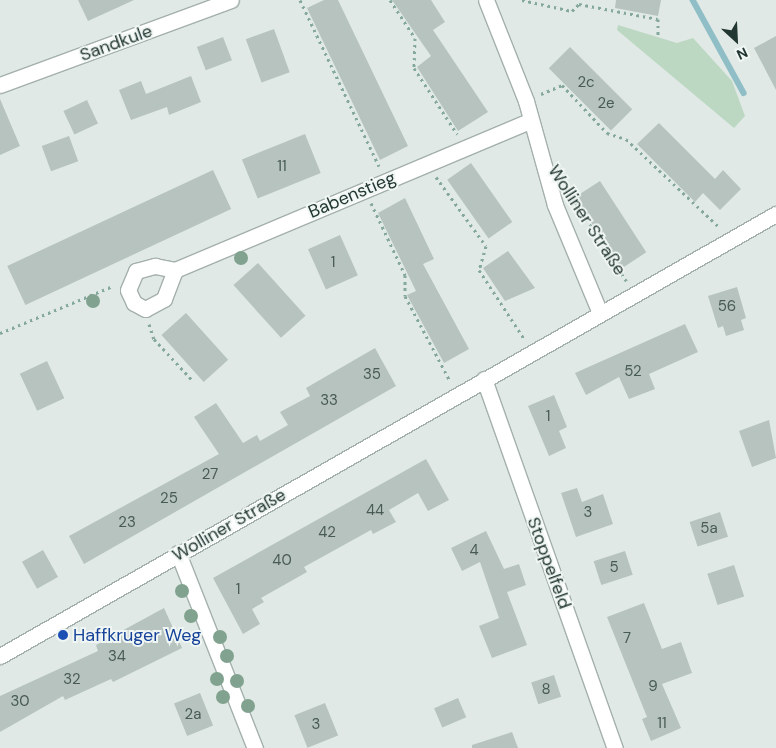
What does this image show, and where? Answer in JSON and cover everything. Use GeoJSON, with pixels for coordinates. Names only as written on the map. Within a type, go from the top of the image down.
{"type":"FeatureCollection","features":[{"type":"Feature","properties":{"kind":"street","name":"Sandkule"},"geometry":{"type":"LineString","coordinates":[[0,85],[232,0]]}},
{"type":"Feature","properties":{"kind":"street"},"geometry":{"type":"LineString","coordinates":[[486,0],[526,100],[529,121],[554,205],[600,313]]}},
{"type":"Feature","properties":{"kind":"street","name":"Babenstieg"},"geometry":{"type":"LineString","coordinates":[[128,283],[136,271],[155,266],[175,270],[529,121]]}},
{"type":"Feature","properties":{"kind":"street","name":"Wolliner Straße"},"geometry":{"type":"LineString","coordinates":[[0,656],[532,351],[776,214]]}},
{"type":"Feature","properties":{"kind":"street"},"geometry":{"type":"LineString","coordinates":[[128,283],[134,303],[145,309],[164,299],[175,270]]}},
{"type":"Feature","properties":{"kind":"street","name":"Stoppelfeld"},"geometry":{"type":"LineString","coordinates":[[484,379],[615,748]]}},
{"type":"Feature","properties":{"kind":"street"},"geometry":{"type":"LineString","coordinates":[[178,553],[255,748]]}},
{"type":"Feature","properties":{"kind":"path"},"geometry":{"type":"LineString","coordinates":[[300,0],[386,180]]}},
{"type":"Feature","properties":{"kind":"path"},"geometry":{"type":"LineString","coordinates":[[390,0],[415,38],[414,68],[466,148]]}},
{"type":"Feature","properties":{"kind":"path"},"geometry":{"type":"LineString","coordinates":[[522,0],[572,11],[579,4],[658,19],[658,36]]}},
{"type":"Feature","properties":{"kind":"path"},"geometry":{"type":"LineString","coordinates":[[526,100],[562,85],[607,133],[626,139],[731,239]]}},
{"type":"Feature","properties":{"kind":"path"},"geometry":{"type":"LineString","coordinates":[[427,164],[486,246],[479,270],[532,351]]}},
{"type":"Feature","properties":{"kind":"path","name":"Wolliner Straße"},"geometry":{"type":"LineString","coordinates":[[566,188],[634,293]]}},
{"type":"Feature","properties":{"kind":"path"},"geometry":{"type":"LineString","coordinates":[[365,189],[405,275],[405,296],[458,394]]}},
{"type":"Feature","properties":{"kind":"path"},"geometry":{"type":"LineString","coordinates":[[0,333],[128,283]]}},
{"type":"Feature","properties":{"kind":"path"},"geometry":{"type":"LineString","coordinates":[[145,309],[154,339],[193,382]]}},
{"type":"Feature","properties":{"kind":"green space"},"geometry":{"type":"Polygon","coordinates":[[[618,25],[677,43],[693,38],[732,81],[745,116],[734,128],[617,30],[618,25]]]}},
{"type":"Feature","properties":{"kind":"building"},"geometry":{"type":"Polygon","coordinates":[[[78,0],[134,0],[88,21],[78,0]]]}},
{"type":"Feature","properties":{"kind":"building"},"geometry":{"type":"Polygon","coordinates":[[[324,0],[338,0],[408,146],[380,160],[307,8],[324,0]]]}},
{"type":"Feature","properties":{"kind":"building"},"geometry":{"type":"Polygon","coordinates":[[[392,0],[431,0],[445,22],[433,30],[488,112],[458,131],[417,67],[431,56],[392,0]]]}},
{"type":"Feature","properties":{"kind":"building"},"geometry":{"type":"Polygon","coordinates":[[[616,0],[661,0],[658,16],[615,8],[616,0]]]}},
{"type":"Feature","properties":{"kind":"building"},"geometry":{"type":"Polygon","coordinates":[[[274,29],[290,72],[262,82],[246,39],[274,29]]]}},
{"type":"Feature","properties":{"kind":"building"},"geometry":{"type":"Polygon","coordinates":[[[776,36],[776,90],[754,48],[776,36]]]}},
{"type":"Feature","properties":{"kind":"building"},"geometry":{"type":"Polygon","coordinates":[[[223,37],[232,60],[206,70],[197,47],[223,37]]]}},
{"type":"Feature","properties":{"kind":"building"},"geometry":{"type":"Polygon","coordinates":[[[570,47],[632,109],[611,130],[549,68],[570,47]]]}},
{"type":"Feature","properties":{"kind":"building"},"geometry":{"type":"Polygon","coordinates":[[[191,76],[201,102],[169,115],[167,107],[131,120],[119,90],[141,81],[146,94],[191,76]]]}},
{"type":"Feature","properties":{"kind":"building"},"geometry":{"type":"Polygon","coordinates":[[[0,99],[20,146],[0,155],[0,99]]]}},
{"type":"Feature","properties":{"kind":"building"},"geometry":{"type":"Polygon","coordinates":[[[87,100],[98,124],[74,135],[63,111],[87,100]]]}},
{"type":"Feature","properties":{"kind":"building"},"geometry":{"type":"Polygon","coordinates":[[[659,123],[715,179],[723,170],[741,189],[720,210],[703,193],[695,202],[637,144],[659,123]]]}},
{"type":"Feature","properties":{"kind":"building"},"geometry":{"type":"Polygon","coordinates":[[[305,134],[321,173],[258,198],[242,159],[305,134]]]}},
{"type":"Feature","properties":{"kind":"building"},"geometry":{"type":"Polygon","coordinates":[[[69,136],[78,161],[51,171],[42,146],[69,136]]]}},
{"type":"Feature","properties":{"kind":"building"},"geometry":{"type":"Polygon","coordinates":[[[471,163],[512,222],[489,239],[447,180],[471,163]]]}},
{"type":"Feature","properties":{"kind":"building"},"geometry":{"type":"Polygon","coordinates":[[[213,170],[231,209],[25,305],[7,266],[213,170]]]}},
{"type":"Feature","properties":{"kind":"building"},"geometry":{"type":"Polygon","coordinates":[[[600,181],[646,252],[621,269],[575,197],[600,181]]]}},
{"type":"Feature","properties":{"kind":"building"},"geometry":{"type":"Polygon","coordinates":[[[405,198],[434,259],[423,264],[469,349],[444,363],[407,295],[416,291],[378,213],[405,198]]]}},
{"type":"Feature","properties":{"kind":"building"},"geometry":{"type":"Polygon","coordinates":[[[340,235],[358,275],[326,289],[308,249],[340,235]]]}},
{"type":"Feature","properties":{"kind":"building"},"geometry":{"type":"Polygon","coordinates":[[[508,251],[535,288],[505,301],[483,268],[508,251]]]}},
{"type":"Feature","properties":{"kind":"building"},"geometry":{"type":"Polygon","coordinates":[[[258,263],[306,316],[281,338],[233,285],[258,263]]]}},
{"type":"Feature","properties":{"kind":"building"},"geometry":{"type":"Polygon","coordinates":[[[737,287],[746,318],[741,320],[744,330],[726,336],[723,326],[718,328],[708,296],[737,287]]]}},
{"type":"Feature","properties":{"kind":"building"},"geometry":{"type":"Polygon","coordinates":[[[186,313],[228,360],[204,382],[161,335],[186,313]]]}},
{"type":"Feature","properties":{"kind":"building"},"geometry":{"type":"Polygon","coordinates":[[[685,324],[698,352],[649,374],[655,389],[629,399],[619,377],[586,395],[575,373],[685,324]]]}},
{"type":"Feature","properties":{"kind":"building"},"geometry":{"type":"Polygon","coordinates":[[[375,348],[396,386],[84,564],[69,536],[219,454],[194,417],[216,403],[243,443],[257,435],[260,441],[288,425],[280,412],[310,396],[306,388],[375,348]]]}},
{"type":"Feature","properties":{"kind":"building"},"geometry":{"type":"Polygon","coordinates":[[[47,361],[64,398],[37,411],[20,374],[47,361]]]}},
{"type":"Feature","properties":{"kind":"building"},"geometry":{"type":"Polygon","coordinates":[[[554,395],[567,427],[559,431],[566,448],[549,456],[528,406],[554,395]]]}},
{"type":"Feature","properties":{"kind":"building"},"geometry":{"type":"Polygon","coordinates":[[[769,420],[776,458],[752,467],[739,431],[769,420]]]}},
{"type":"Feature","properties":{"kind":"building"},"geometry":{"type":"Polygon","coordinates":[[[426,459],[449,500],[428,511],[418,493],[389,510],[396,522],[373,534],[371,530],[304,567],[307,572],[261,598],[264,602],[252,609],[260,624],[243,634],[213,578],[426,459]]]}},
{"type":"Feature","properties":{"kind":"building"},"geometry":{"type":"Polygon","coordinates":[[[577,488],[582,502],[603,494],[613,524],[576,537],[561,493],[577,488]]]}},
{"type":"Feature","properties":{"kind":"building"},"geometry":{"type":"Polygon","coordinates":[[[720,512],[728,537],[698,547],[690,522],[720,512]]]}},
{"type":"Feature","properties":{"kind":"building"},"geometry":{"type":"Polygon","coordinates":[[[486,531],[504,569],[519,564],[526,585],[507,592],[527,645],[492,658],[479,626],[499,618],[480,562],[462,571],[451,548],[486,531]]]}},
{"type":"Feature","properties":{"kind":"building"},"geometry":{"type":"Polygon","coordinates":[[[43,550],[58,577],[37,589],[22,562],[43,550]]]}},
{"type":"Feature","properties":{"kind":"building"},"geometry":{"type":"Polygon","coordinates":[[[625,551],[633,575],[601,585],[594,561],[625,551]]]}},
{"type":"Feature","properties":{"kind":"building"},"geometry":{"type":"Polygon","coordinates":[[[734,565],[744,596],[718,605],[707,574],[734,565]]]}},
{"type":"Feature","properties":{"kind":"building"},"geometry":{"type":"Polygon","coordinates":[[[644,603],[662,649],[681,642],[692,673],[662,684],[681,728],[651,741],[642,719],[647,717],[607,617],[644,603]]]}},
{"type":"Feature","properties":{"kind":"building"},"geometry":{"type":"Polygon","coordinates":[[[164,608],[182,648],[113,682],[111,679],[65,700],[63,696],[0,732],[0,696],[98,651],[96,645],[164,608]]]}},
{"type":"Feature","properties":{"kind":"building"},"geometry":{"type":"Polygon","coordinates":[[[554,675],[561,697],[538,704],[531,682],[554,675]]]}},
{"type":"Feature","properties":{"kind":"building"},"geometry":{"type":"Polygon","coordinates":[[[200,693],[213,725],[187,736],[174,703],[200,693]]]}},
{"type":"Feature","properties":{"kind":"building"},"geometry":{"type":"Polygon","coordinates":[[[458,698],[466,717],[442,727],[434,708],[458,698]]]}},
{"type":"Feature","properties":{"kind":"building"},"geometry":{"type":"Polygon","coordinates":[[[325,703],[338,735],[308,748],[294,715],[325,703]]]}},
{"type":"Feature","properties":{"kind":"building"},"geometry":{"type":"Polygon","coordinates":[[[512,732],[518,748],[472,748],[472,745],[512,732]]]}},
{"type":"Feature","properties":{"kind":"waterway"},"geometry":{"type":"LineString","coordinates":[[693,0],[744,93]]}},
{"type":"Feature","properties":{"kind":"place","name":"Haffkruger Weg"},"geometry":{"type":"Point","coordinates":[63,635]}}]}
